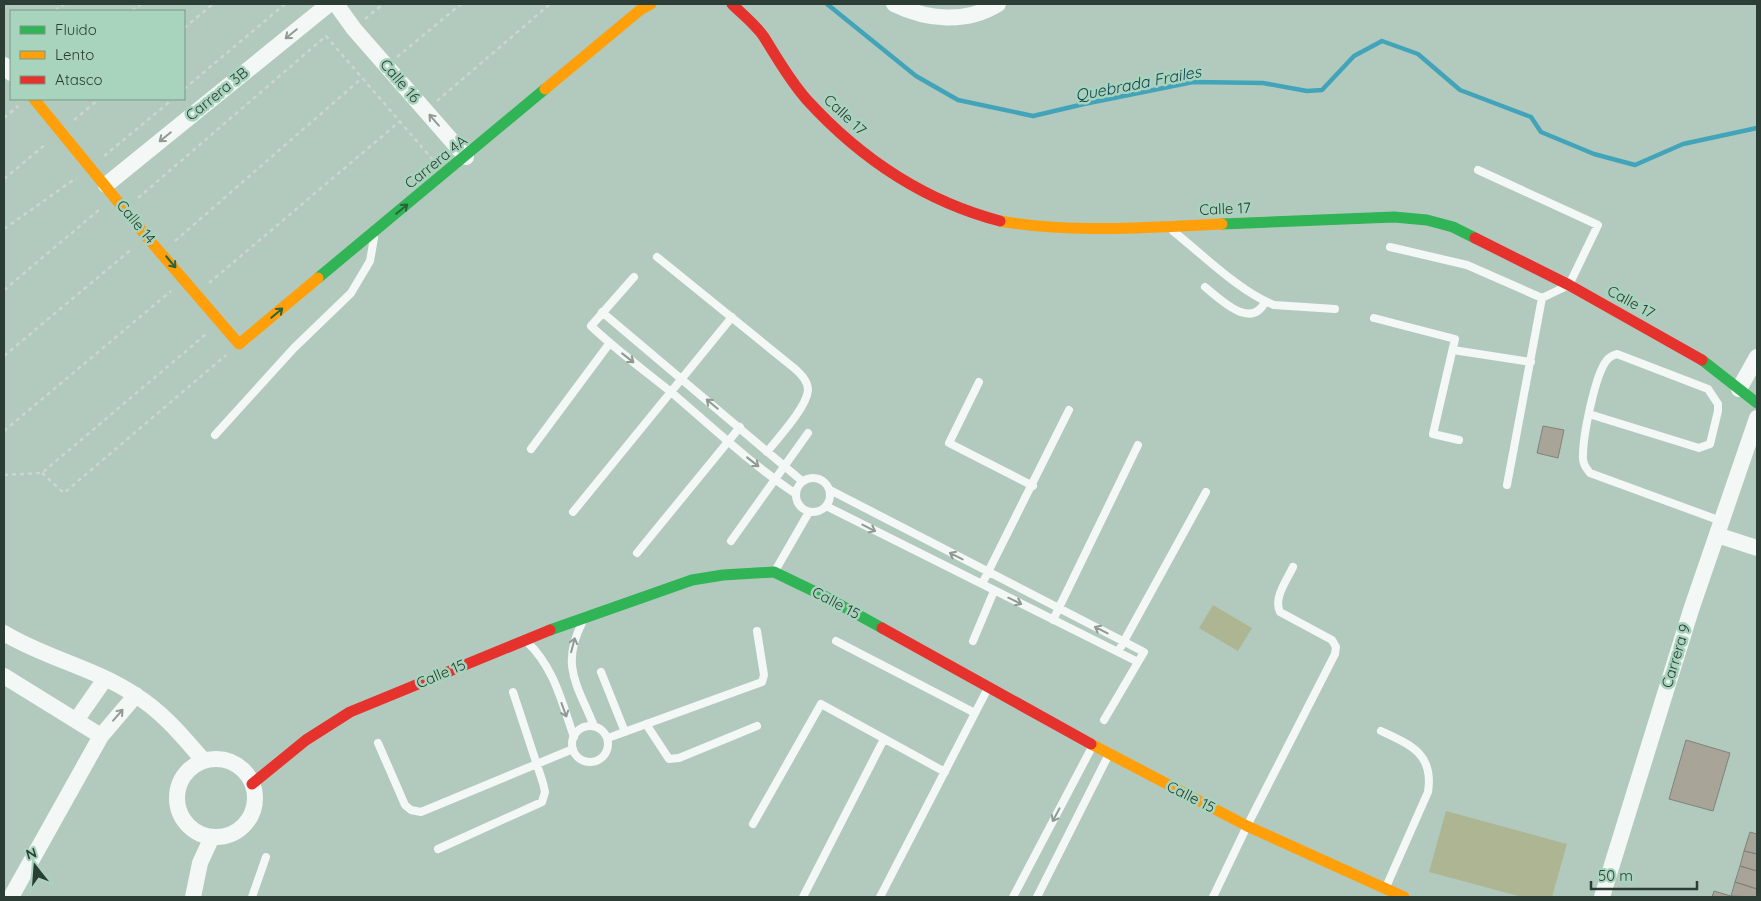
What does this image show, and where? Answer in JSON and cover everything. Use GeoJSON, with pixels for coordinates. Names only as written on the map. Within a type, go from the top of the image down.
{"type":"FeatureCollection","features":[{"type":"Feature","properties":{"kind":"street","name":"Carrera 3B"},"geometry":{"type":"LineString","coordinates":[[110,191],[329,4]]}},
{"type":"Feature","properties":{"kind":"street","name":"Calle 16"},"geometry":{"type":"LineString","coordinates":[[336,4],[386,66],[466,157]]}},
{"type":"Feature","properties":{"kind":"street","name":"Carrera 4A"},"geometry":{"type":"LineString","coordinates":[[239,344],[466,157],[640,10],[651,4]]}},
{"type":"Feature","properties":{"kind":"street","name":"Calle 17"},"geometry":{"type":"LineString","coordinates":[[732,4],[763,35],[772,52],[806,99],[866,155],[919,191],[958,208],[999,221],[1033,227],[1168,227],[1394,217],[1427,220],[1454,227],[1570,285],[1697,356],[1757,403]]}},
{"type":"Feature","properties":{"kind":"street"},"geometry":{"type":"LineString","coordinates":[[894,4],[927,15],[957,18],[972,17],[998,4]]}},
{"type":"Feature","properties":{"kind":"street","name":"Calle 14"},"geometry":{"type":"LineString","coordinates":[[35,100],[146,236],[162,252],[239,344]]}},
{"type":"Feature","properties":{"kind":"street"},"geometry":{"type":"LineString","coordinates":[[1739,389],[1757,357]]}},
{"type":"Feature","properties":{"kind":"street","name":"Carrera 9"},"geometry":{"type":"LineString","coordinates":[[1605,896],[1691,610],[1757,418]]}},
{"type":"Feature","properties":{"kind":"street"},"geometry":{"type":"LineString","coordinates":[[1719,528],[1757,548]]}},
{"type":"Feature","properties":{"kind":"street","name":"Calle 15"},"geometry":{"type":"LineString","coordinates":[[252,784],[306,740],[350,712],[524,639],[661,589],[692,580],[723,575],[774,572],[826,597],[1092,745],[1247,826],[1404,897]]}},
{"type":"Feature","properties":{"kind":"street"},"geometry":{"type":"LineString","coordinates":[[4,633],[105,678],[136,695],[168,721],[204,762]]}},
{"type":"Feature","properties":{"kind":"street"},"geometry":{"type":"LineString","coordinates":[[4,676],[77,719],[101,736]]}},
{"type":"Feature","properties":{"kind":"street"},"geometry":{"type":"LineString","coordinates":[[77,719],[105,678]]}},
{"type":"Feature","properties":{"kind":"street"},"geometry":{"type":"LineString","coordinates":[[10,897],[101,736],[136,695]]}},
{"type":"Feature","properties":{"kind":"street"},"geometry":{"type":"LineString","coordinates":[[216,759],[233,764],[246,774],[252,784],[255,795],[254,807],[246,822],[234,833],[212,837],[200,834],[190,828],[178,808],[177,796],[185,775],[193,767],[204,762],[216,759]]}},
{"type":"Feature","properties":{"kind":"street"},"geometry":{"type":"LineString","coordinates":[[192,897],[200,863],[212,837]]}},
{"type":"Feature","properties":{"kind":"lane"},"geometry":{"type":"LineString","coordinates":[[1390,247],[1467,265],[1542,298],[1570,285],[1598,225],[1478,170]]}},
{"type":"Feature","properties":{"kind":"lane"},"geometry":{"type":"LineString","coordinates":[[1168,227],[1265,302],[1274,305],[1334,309]]}},
{"type":"Feature","properties":{"kind":"lane"},"geometry":{"type":"LineString","coordinates":[[214,435],[294,348],[351,293],[370,261],[375,231]]}},
{"type":"Feature","properties":{"kind":"lane"},"geometry":{"type":"LineString","coordinates":[[657,257],[794,368],[806,383],[808,390],[805,400],[767,452]]}},
{"type":"Feature","properties":{"kind":"lane"},"geometry":{"type":"LineString","coordinates":[[634,277],[602,312],[592,326],[609,344],[671,392],[727,442],[796,494]]}},
{"type":"Feature","properties":{"kind":"lane"},"geometry":{"type":"LineString","coordinates":[[1204,287],[1244,314],[1256,313],[1261,310],[1265,302]]}},
{"type":"Feature","properties":{"kind":"lane"},"geometry":{"type":"LineString","coordinates":[[1507,485],[1542,298]]}},
{"type":"Feature","properties":{"kind":"lane"},"geometry":{"type":"LineString","coordinates":[[602,312],[740,427],[802,482]]}},
{"type":"Feature","properties":{"kind":"lane"},"geometry":{"type":"LineString","coordinates":[[573,512],[732,317]]}},
{"type":"Feature","properties":{"kind":"lane"},"geometry":{"type":"LineString","coordinates":[[1374,318],[1455,339],[1433,434],[1459,440]]}},
{"type":"Feature","properties":{"kind":"lane"},"geometry":{"type":"LineString","coordinates":[[531,449],[609,344]]}},
{"type":"Feature","properties":{"kind":"lane"},"geometry":{"type":"LineString","coordinates":[[1453,350],[1531,362]]}},
{"type":"Feature","properties":{"kind":"lane"},"geometry":{"type":"LineString","coordinates":[[1589,414],[1699,448],[1710,444],[1718,411],[1718,404],[1708,389],[1617,354],[1608,359],[1600,375],[1589,414],[1582,457],[1584,466],[1590,473],[1719,528]]}},
{"type":"Feature","properties":{"kind":"lane"},"geometry":{"type":"LineString","coordinates":[[979,382],[949,443],[1033,486]]}},
{"type":"Feature","properties":{"kind":"lane"},"geometry":{"type":"LineString","coordinates":[[982,584],[1070,410]]}},
{"type":"Feature","properties":{"kind":"lane"},"geometry":{"type":"LineString","coordinates":[[636,553],[740,427]]}},
{"type":"Feature","properties":{"kind":"lane"},"geometry":{"type":"LineString","coordinates":[[731,541],[808,433]]}},
{"type":"Feature","properties":{"kind":"lane"},"geometry":{"type":"LineString","coordinates":[[1053,620],[1138,445]]}},
{"type":"Feature","properties":{"kind":"lane"},"geometry":{"type":"LineString","coordinates":[[830,490],[829,501],[821,510],[809,512],[798,504],[796,494],[802,482],[808,478],[819,479],[830,490],[1144,652],[1104,720]]}},
{"type":"Feature","properties":{"kind":"lane"},"geometry":{"type":"LineString","coordinates":[[1118,652],[1206,492]]}},
{"type":"Feature","properties":{"kind":"lane"},"geometry":{"type":"LineString","coordinates":[[826,506],[1138,662]]}},
{"type":"Feature","properties":{"kind":"lane"},"geometry":{"type":"LineString","coordinates":[[774,572],[809,512]]}},
{"type":"Feature","properties":{"kind":"lane"},"geometry":{"type":"LineString","coordinates":[[1213,897],[1335,654],[1336,647],[1332,640],[1280,612],[1277,606],[1278,599],[1293,567]]}},
{"type":"Feature","properties":{"kind":"lane"},"geometry":{"type":"LineString","coordinates":[[973,641],[994,591]]}},
{"type":"Feature","properties":{"kind":"lane"},"geometry":{"type":"LineString","coordinates":[[585,617],[571,646],[570,661],[594,726]]}},
{"type":"Feature","properties":{"kind":"lane"},"geometry":{"type":"LineString","coordinates":[[608,738],[762,682],[764,675],[757,631]]}},
{"type":"Feature","properties":{"kind":"lane"},"geometry":{"type":"LineString","coordinates":[[524,639],[543,659],[550,670],[574,737],[573,749],[576,755],[587,761],[599,760],[607,750],[608,738],[600,728],[594,726],[582,728],[574,737]]}},
{"type":"Feature","properties":{"kind":"lane"},"geometry":{"type":"LineString","coordinates":[[836,642],[975,713]]}},
{"type":"Feature","properties":{"kind":"lane"},"geometry":{"type":"LineString","coordinates":[[601,672],[625,732]]}},
{"type":"Feature","properties":{"kind":"lane"},"geometry":{"type":"LineString","coordinates":[[880,897],[988,687]]}},
{"type":"Feature","properties":{"kind":"lane"},"geometry":{"type":"LineString","coordinates":[[438,849],[542,802],[545,792],[513,692]]}},
{"type":"Feature","properties":{"kind":"lane"},"geometry":{"type":"LineString","coordinates":[[752,824],[821,704],[944,772]]}},
{"type":"Feature","properties":{"kind":"lane"},"geometry":{"type":"LineString","coordinates":[[646,724],[669,759],[678,758],[757,726]]}},
{"type":"Feature","properties":{"kind":"lane"},"geometry":{"type":"LineString","coordinates":[[1381,731],[1414,746],[1428,766],[1430,777],[1428,792],[1386,888]]}},
{"type":"Feature","properties":{"kind":"lane"},"geometry":{"type":"LineString","coordinates":[[803,897],[884,738]]}},
{"type":"Feature","properties":{"kind":"lane"},"geometry":{"type":"LineString","coordinates":[[378,743],[405,805],[411,810],[421,812],[573,749]]}},
{"type":"Feature","properties":{"kind":"lane"},"geometry":{"type":"LineString","coordinates":[[1013,897],[1092,745]]}},
{"type":"Feature","properties":{"kind":"lane"},"geometry":{"type":"LineString","coordinates":[[1038,897],[1109,754]]}},
{"type":"Feature","properties":{"kind":"lane"},"geometry":{"type":"LineString","coordinates":[[252,897],[266,858]]}},
{"type":"Feature","properties":{"kind":"path"},"geometry":{"type":"LineString","coordinates":[[185,27],[213,4]]}},
{"type":"Feature","properties":{"kind":"path"},"geometry":{"type":"LineString","coordinates":[[185,88],[285,4]]}},
{"type":"Feature","properties":{"kind":"path"},"geometry":{"type":"LineString","coordinates":[[354,28],[383,4]]}},
{"type":"Feature","properties":{"kind":"path"},"geometry":{"type":"LineString","coordinates":[[386,66],[461,4]]}},
{"type":"Feature","properties":{"kind":"path"},"geometry":{"type":"LineString","coordinates":[[426,111],[550,4]]}},
{"type":"Feature","properties":{"kind":"path"},"geometry":{"type":"LineString","coordinates":[[125,209],[326,36],[445,173]]}},
{"type":"Feature","properties":{"kind":"path"},"geometry":{"type":"LineString","coordinates":[[162,252],[362,78]]}},
{"type":"Feature","properties":{"kind":"path"},"geometry":{"type":"LineString","coordinates":[[4,229],[90,168],[172,100]]}},
{"type":"Feature","properties":{"kind":"path"},"geometry":{"type":"LineString","coordinates":[[4,118],[21,104]]}},
{"type":"Feature","properties":{"kind":"path"},"geometry":{"type":"LineString","coordinates":[[196,294],[400,121]]}},
{"type":"Feature","properties":{"kind":"path"},"geometry":{"type":"LineString","coordinates":[[4,290],[110,191]]}},
{"type":"Feature","properties":{"kind":"path"},"geometry":{"type":"LineString","coordinates":[[4,356],[146,236]]}},
{"type":"Feature","properties":{"kind":"path"},"geometry":{"type":"LineString","coordinates":[[4,431],[185,280]]}},
{"type":"Feature","properties":{"kind":"path"},"geometry":{"type":"LineString","coordinates":[[4,475],[42,473],[221,322]]}},
{"type":"Feature","properties":{"kind":"path"},"geometry":{"type":"LineString","coordinates":[[42,473],[64,494],[239,344]]}},
{"type":"Feature","properties":{"kind":"green space"},"geometry":{"type":"Polygon","coordinates":[[[1213,605],[1252,628],[1238,651],[1199,628],[1213,605]]]}},
{"type":"Feature","properties":{"kind":"green space"},"geometry":{"type":"Polygon","coordinates":[[[1446,811],[1567,844],[1552,897],[1522,897],[1429,872],[1446,811]]]}},
{"type":"Feature","properties":{"kind":"building"},"geometry":{"type":"Polygon","coordinates":[[[1543,426],[1564,430],[1558,458],[1537,453],[1543,426]]]}},
{"type":"Feature","properties":{"kind":"building"},"geometry":{"type":"Polygon","coordinates":[[[1686,740],[1730,753],[1713,811],[1669,799],[1686,740]]]}},
{"type":"Feature","properties":{"kind":"building"},"geometry":{"type":"Polygon","coordinates":[[[1750,832],[1757,834],[1757,854],[1744,851],[1750,832]]]}},
{"type":"Feature","properties":{"kind":"building"},"geometry":{"type":"Polygon","coordinates":[[[1744,851],[1757,854],[1757,871],[1740,866],[1744,851]]]}},
{"type":"Feature","properties":{"kind":"building"},"geometry":{"type":"Polygon","coordinates":[[[1740,866],[1757,871],[1757,889],[1735,882],[1740,866]]]}},
{"type":"Feature","properties":{"kind":"building"},"geometry":{"type":"Polygon","coordinates":[[[1735,882],[1757,889],[1757,897],[1731,896],[1735,882]]]}},
{"type":"Feature","properties":{"kind":"building"},"geometry":{"type":"Polygon","coordinates":[[[1714,891],[1731,896],[1737,897],[1712,897],[1714,891]]]}},
{"type":"Feature","properties":{"kind":"waterway","name":"Quebrada Frailes"},"geometry":{"type":"LineString","coordinates":[[827,4],[916,76],[958,100],[1033,116],[1193,82],[1263,83],[1307,91],[1322,90],[1354,56],[1382,41],[1418,54],[1460,90],[1531,117],[1541,132],[1594,154],[1635,165],[1683,144],[1757,128]]}},
{"type":"Feature","properties":{"kind":"traffic: fast"},"geometry":{"type":"LineString","coordinates":[[318,278],[545,89]]}},
{"type":"Feature","properties":{"kind":"traffic: fast"},"geometry":{"type":"LineString","coordinates":[[1222,224],[1394,217],[1427,220],[1453,227],[1475,238]]}},
{"type":"Feature","properties":{"kind":"traffic: fast"},"geometry":{"type":"LineString","coordinates":[[1702,360],[1757,403]]}},
{"type":"Feature","properties":{"kind":"traffic: fast"},"geometry":{"type":"LineString","coordinates":[[550,630],[692,580],[723,575],[774,572],[826,597],[882,628]]}},
{"type":"Feature","properties":{"kind":"traffic: slow"},"geometry":{"type":"LineString","coordinates":[[545,89],[640,10],[651,4]]}},
{"type":"Feature","properties":{"kind":"traffic: slow"},"geometry":{"type":"LineString","coordinates":[[35,100],[146,236],[239,344],[318,278]]}},
{"type":"Feature","properties":{"kind":"traffic: slow"},"geometry":{"type":"LineString","coordinates":[[1000,221],[1028,225],[1083,228],[1139,228],[1222,224]]}},
{"type":"Feature","properties":{"kind":"traffic: slow"},"geometry":{"type":"LineString","coordinates":[[1091,744],[1247,826],[1404,897]]}},
{"type":"Feature","properties":{"kind":"traffic: jam"},"geometry":{"type":"LineString","coordinates":[[732,4],[761,33],[801,93],[849,141],[895,175],[920,189],[945,202],[1000,221]]}},
{"type":"Feature","properties":{"kind":"traffic: jam"},"geometry":{"type":"LineString","coordinates":[[1475,238],[1569,285],[1702,360]]}},
{"type":"Feature","properties":{"kind":"traffic: jam"},"geometry":{"type":"LineString","coordinates":[[882,628],[1091,744]]}},
{"type":"Feature","properties":{"kind":"traffic: jam"},"geometry":{"type":"LineString","coordinates":[[252,784],[306,740],[350,712],[550,630]]}}]}
